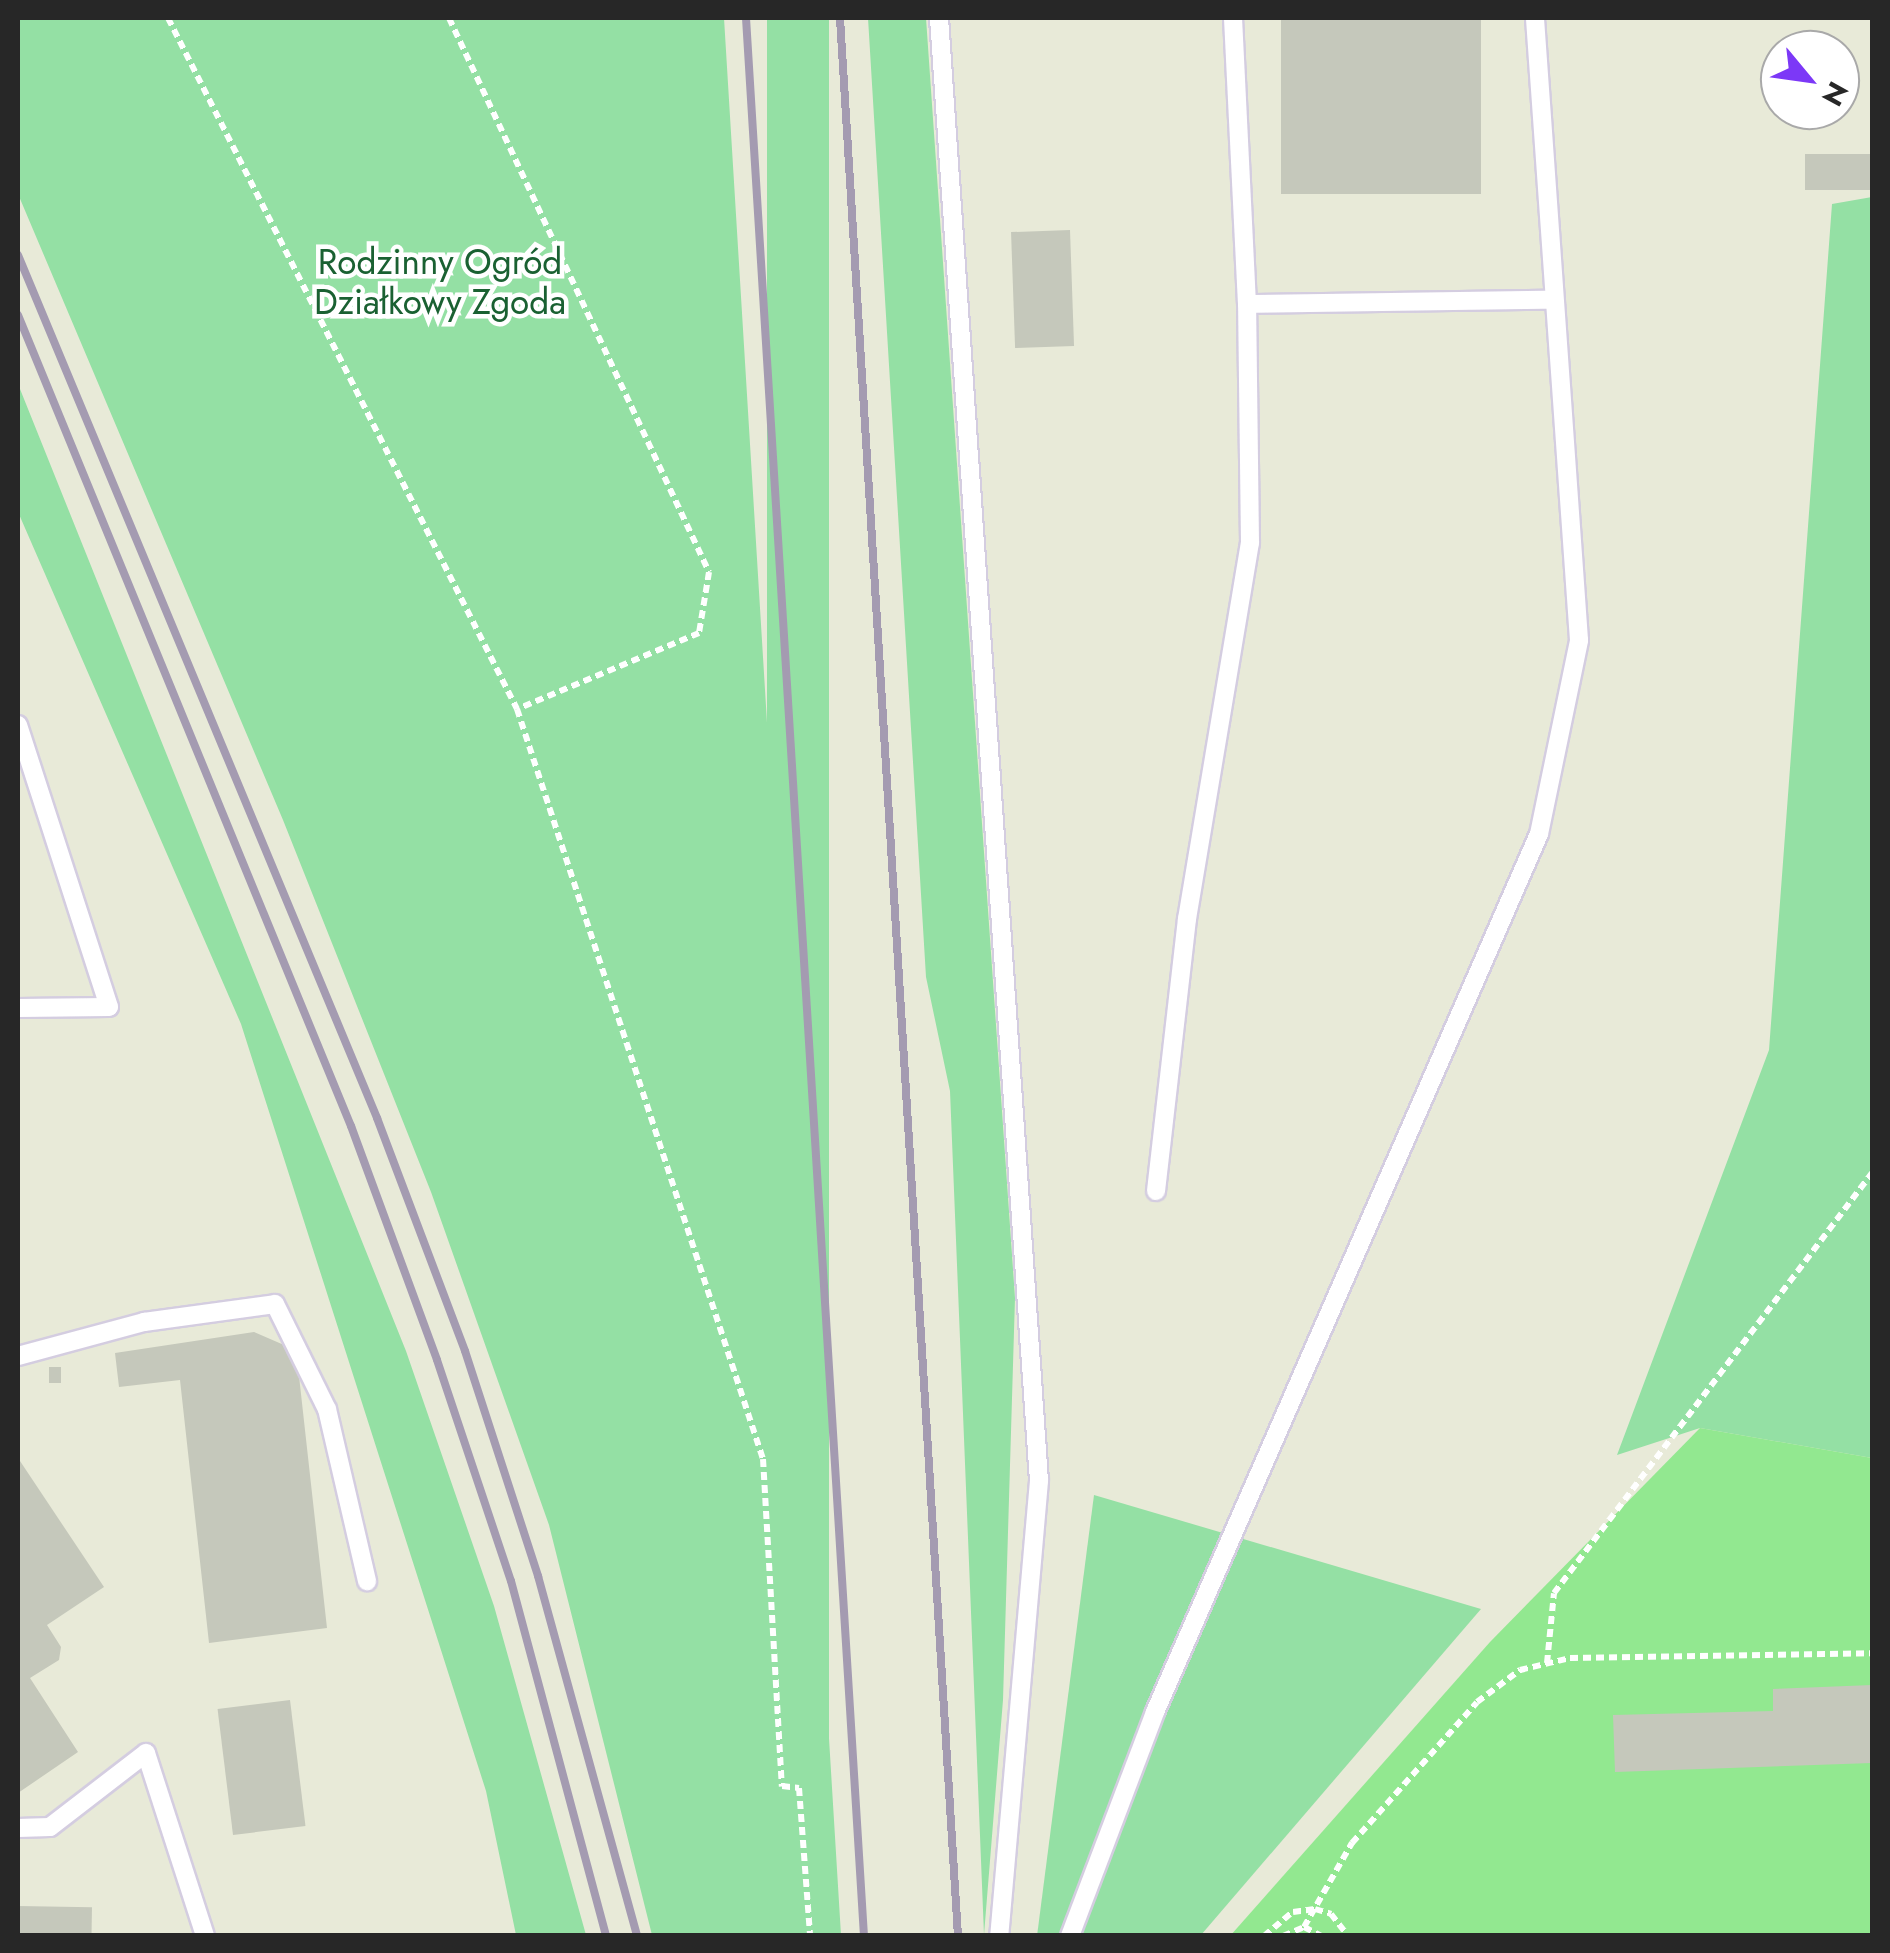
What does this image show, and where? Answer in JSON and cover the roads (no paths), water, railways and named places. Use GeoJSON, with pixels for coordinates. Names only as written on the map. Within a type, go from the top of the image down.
{"type":"FeatureCollection","features":[{"type":"Feature","properties":{"kind":"lane"},"geometry":{"type":"LineString","coordinates":[[940,18],[1039,1481],[998,1936]]}},
{"type":"Feature","properties":{"kind":"lane"},"geometry":{"type":"LineString","coordinates":[[1156,1192],[1187,919],[1250,543],[1248,304],[1233,18]]}},
{"type":"Feature","properties":{"kind":"lane"},"geometry":{"type":"LineString","coordinates":[[1070,1936],[1154,1712],[1539,834],[1578,640],[1535,18]]}},
{"type":"Feature","properties":{"kind":"lane"},"geometry":{"type":"LineString","coordinates":[[1248,304],[1552,300]]}},
{"type":"Feature","properties":{"kind":"lane"},"geometry":{"type":"LineString","coordinates":[[18,725],[109,1006],[18,1008]]}},
{"type":"Feature","properties":{"kind":"lane"},"geometry":{"type":"LineString","coordinates":[[18,1356],[144,1322],[275,1304],[328,1409],[367,1581]]}},
{"type":"Feature","properties":{"kind":"lane"},"geometry":{"type":"LineString","coordinates":[[18,1828],[50,1827],[146,1753],[205,1936]]}},
{"type":"Feature","properties":{"kind":"railway"},"geometry":{"type":"LineString","coordinates":[[746,18],[864,1936]]}},
{"type":"Feature","properties":{"kind":"railway"},"geometry":{"type":"LineString","coordinates":[[840,18],[958,1936]]}},
{"type":"Feature","properties":{"kind":"railway"},"geometry":{"type":"LineString","coordinates":[[18,255],[377,1118],[465,1351],[538,1576],[637,1936]]}},
{"type":"Feature","properties":{"kind":"railway"},"geometry":{"type":"LineString","coordinates":[[18,315],[351,1126],[437,1360],[511,1581],[606,1936]]}},
{"type":"Feature","properties":{"kind":"park label","name":"Rodzinny Ogród Działkowy Zgoda"},"geometry":{"type":"Point","coordinates":[440,282]}}]}
